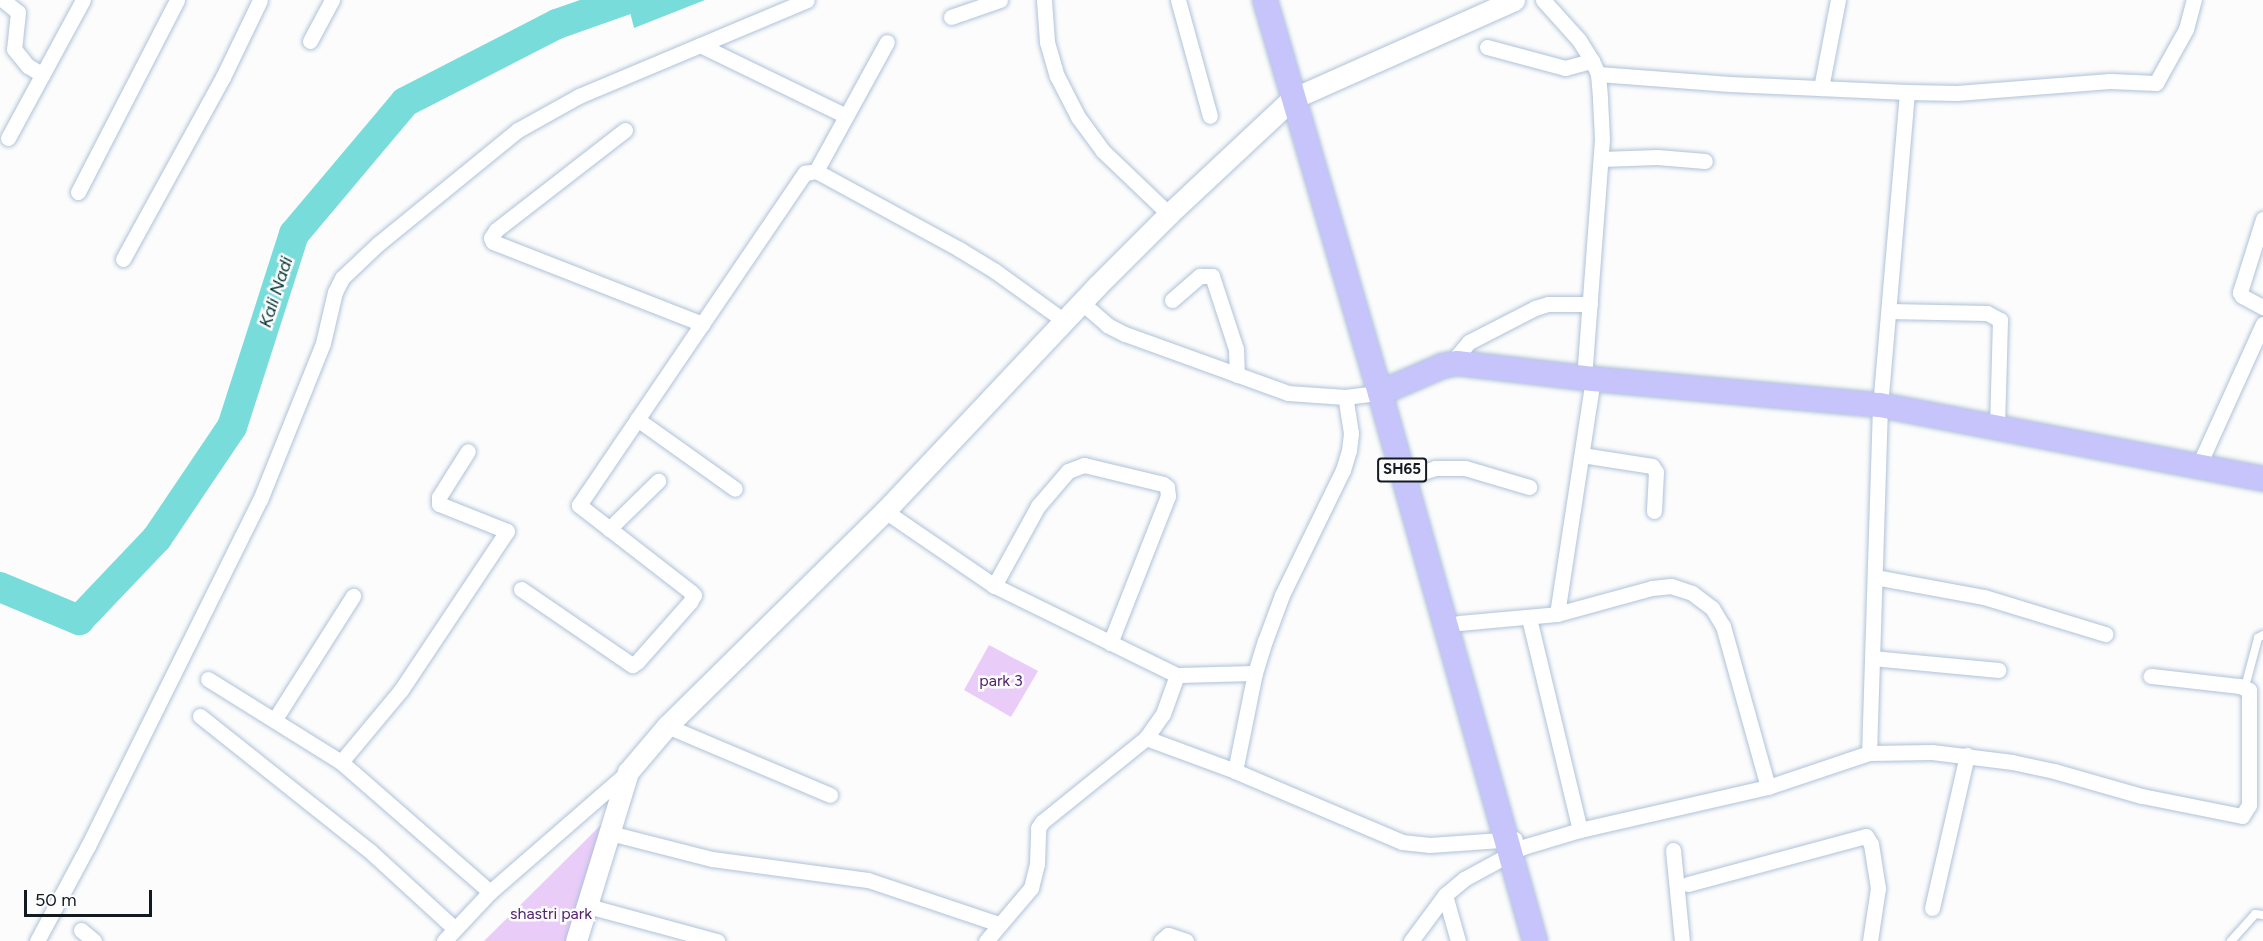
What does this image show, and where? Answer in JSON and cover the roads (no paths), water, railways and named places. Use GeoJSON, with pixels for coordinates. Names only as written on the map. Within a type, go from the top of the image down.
{"type":"FeatureCollection","features":[{"type":"Feature","properties":{"kind":"main road","name":"SH65"},"geometry":{"type":"LineString","coordinates":[[1265,0],[1299,95],[1386,390],[1515,845],[1549,941]]}},
{"type":"Feature","properties":{"kind":"main road","name":"SH65"},"geometry":{"type":"LineString","coordinates":[[1281,0],[1299,95]]}},
{"type":"Feature","properties":{"kind":"main road"},"geometry":{"type":"LineString","coordinates":[[1386,390],[1442,366],[1457,363],[1589,379],[1880,405],[2263,479]]}},
{"type":"Feature","properties":{"kind":"main road","name":"SH65"},"geometry":{"type":"LineString","coordinates":[[1386,390],[1417,474],[1459,623],[1515,845],[1535,941]]}},
{"type":"Feature","properties":{"kind":"street"},"geometry":{"type":"LineString","coordinates":[[3,0],[18,12],[14,49],[28,66],[43,75]]}},
{"type":"Feature","properties":{"kind":"street"},"geometry":{"type":"LineString","coordinates":[[8,138],[83,0]]}},
{"type":"Feature","properties":{"kind":"street"},"geometry":{"type":"LineString","coordinates":[[78,192],[177,0]]}},
{"type":"Feature","properties":{"kind":"street"},"geometry":{"type":"LineString","coordinates":[[123,259],[223,77],[260,0]]}},
{"type":"Feature","properties":{"kind":"street"},"geometry":{"type":"LineString","coordinates":[[310,41],[332,0]]}},
{"type":"Feature","properties":{"kind":"street"},"geometry":{"type":"LineString","coordinates":[[37,941],[88,846],[260,500],[322,343],[335,292],[342,278],[378,244],[518,130],[579,96],[807,0]]}},
{"type":"Feature","properties":{"kind":"street"},"geometry":{"type":"LineString","coordinates":[[951,17],[1000,0]]}},
{"type":"Feature","properties":{"kind":"street"},"geometry":{"type":"LineString","coordinates":[[1044,0],[1047,42],[1057,76],[1078,117],[1103,152],[1169,214]]}},
{"type":"Feature","properties":{"kind":"street"},"geometry":{"type":"LineString","coordinates":[[1178,0],[1210,116]]}},
{"type":"Feature","properties":{"kind":"street"},"geometry":{"type":"LineString","coordinates":[[444,941],[490,892],[628,772],[667,726],[885,511],[1063,320],[1169,214],[1299,95],[1514,0]]}},
{"type":"Feature","properties":{"kind":"street"},"geometry":{"type":"LineString","coordinates":[[1543,0],[1580,40],[1595,68],[1602,139],[1590,304],[1589,379],[1582,455],[1557,614]]}},
{"type":"Feature","properties":{"kind":"street"},"geometry":{"type":"LineString","coordinates":[[1821,88],[1838,0]]}},
{"type":"Feature","properties":{"kind":"street"},"geometry":{"type":"LineString","coordinates":[[1486,46],[1565,68],[1595,68],[1821,88],[1957,93],[2110,81],[2156,83],[2186,29],[2194,0]]}},
{"type":"Feature","properties":{"kind":"street"},"geometry":{"type":"LineString","coordinates":[[816,171],[887,42]]}},
{"type":"Feature","properties":{"kind":"street"},"geometry":{"type":"LineString","coordinates":[[700,45],[846,116]]}},
{"type":"Feature","properties":{"kind":"street"},"geometry":{"type":"LineString","coordinates":[[1869,753],[1880,405],[1907,92]]}},
{"type":"Feature","properties":{"kind":"street"},"geometry":{"type":"LineString","coordinates":[[625,130],[496,230],[491,238],[493,242],[702,324]]}},
{"type":"Feature","properties":{"kind":"street"},"geometry":{"type":"LineString","coordinates":[[1601,159],[1658,157],[1705,161]]}},
{"type":"Feature","properties":{"kind":"street"},"geometry":{"type":"LineString","coordinates":[[521,589],[632,665],[690,602],[693,595],[579,505],[805,173],[816,171],[977,260],[1063,320]]}},
{"type":"Feature","properties":{"kind":"street"},"geometry":{"type":"LineString","coordinates":[[2263,219],[2241,292],[2242,296],[2263,307]]}},
{"type":"Feature","properties":{"kind":"street"},"geometry":{"type":"LineString","coordinates":[[1172,300],[1200,276],[1212,276],[1236,349],[1237,375]]}},
{"type":"Feature","properties":{"kind":"street"},"geometry":{"type":"LineString","coordinates":[[1081,302],[1107,325],[1125,334],[1288,393],[1345,397],[1386,390]]}},
{"type":"Feature","properties":{"kind":"street"},"geometry":{"type":"LineString","coordinates":[[1457,363],[1458,355],[1469,342],[1535,308],[1548,304],[1590,304]]}},
{"type":"Feature","properties":{"kind":"street"},"geometry":{"type":"LineString","coordinates":[[1888,311],[1987,313],[2000,320],[1997,427]]}},
{"type":"Feature","properties":{"kind":"street"},"geometry":{"type":"LineString","coordinates":[[2198,467],[2263,324]]}},
{"type":"Feature","properties":{"kind":"street"},"geometry":{"type":"LineString","coordinates":[[1235,771],[1255,673],[1282,595],[1343,470],[1351,433],[1345,397]]}},
{"type":"Feature","properties":{"kind":"street"},"geometry":{"type":"LineString","coordinates":[[637,419],[735,489]]}},
{"type":"Feature","properties":{"kind":"street"},"geometry":{"type":"LineString","coordinates":[[341,762],[401,690],[507,531],[439,504],[439,497],[468,451]]}},
{"type":"Feature","properties":{"kind":"street"},"geometry":{"type":"LineString","coordinates":[[1582,455],[1652,466],[1656,472],[1654,511]]}},
{"type":"Feature","properties":{"kind":"street"},"geometry":{"type":"LineString","coordinates":[[994,586],[1038,506],[1068,471],[1084,465],[1163,484],[1167,487],[1168,496],[1110,643]]}},
{"type":"Feature","properties":{"kind":"street"},"geometry":{"type":"LineString","coordinates":[[1417,474],[1435,468],[1465,468],[1529,487]]}},
{"type":"Feature","properties":{"kind":"street"},"geometry":{"type":"LineString","coordinates":[[609,529],[658,481]]}},
{"type":"Feature","properties":{"kind":"street"},"geometry":{"type":"LineString","coordinates":[[885,511],[994,586],[1177,675],[1255,673]]}},
{"type":"Feature","properties":{"kind":"street"},"geometry":{"type":"LineString","coordinates":[[1875,577],[1984,597],[2105,634]]}},
{"type":"Feature","properties":{"kind":"street"},"geometry":{"type":"LineString","coordinates":[[1459,623],[1557,614],[1652,588],[1671,586],[1692,593],[1712,608],[1723,626],[1768,787]]}},
{"type":"Feature","properties":{"kind":"street"},"geometry":{"type":"LineString","coordinates":[[275,719],[353,596]]}},
{"type":"Feature","properties":{"kind":"street"},"geometry":{"type":"LineString","coordinates":[[1529,618],[1580,830]]}},
{"type":"Feature","properties":{"kind":"street"},"geometry":{"type":"LineString","coordinates":[[1872,658],[1998,670]]}},
{"type":"Feature","properties":{"kind":"street"},"geometry":{"type":"LineString","coordinates":[[986,941],[1031,888],[1036,878],[1036,837],[1042,822],[1146,738],[1163,714],[1177,675]]}},
{"type":"Feature","properties":{"kind":"street"},"geometry":{"type":"LineString","coordinates":[[1146,738],[1235,771],[1402,842],[1430,845],[1515,845],[1768,787],[1869,753],[1902,751],[1967,755],[2054,771],[2142,796],[2242,816],[2249,805],[2251,694],[2245,687],[2151,676]]}},
{"type":"Feature","properties":{"kind":"street"},"geometry":{"type":"LineString","coordinates":[[208,680],[275,719],[341,762],[490,892]]}},
{"type":"Feature","properties":{"kind":"street"},"geometry":{"type":"LineString","coordinates":[[200,716],[371,852],[455,929]]}},
{"type":"Feature","properties":{"kind":"street"},"geometry":{"type":"LineString","coordinates":[[667,726],[830,795]]}},
{"type":"Feature","properties":{"kind":"street"},"geometry":{"type":"LineString","coordinates":[[1932,908],[1967,755]]}},
{"type":"Feature","properties":{"kind":"street"},"geometry":{"type":"LineString","coordinates":[[576,941],[628,772]]}},
{"type":"Feature","properties":{"kind":"street"},"geometry":{"type":"LineString","coordinates":[[610,833],[712,859],[868,880],[999,924]]}},
{"type":"Feature","properties":{"kind":"street"},"geometry":{"type":"LineString","coordinates":[[1688,884],[1866,836],[1871,844],[1878,888],[1870,941]]}},
{"type":"Feature","properties":{"kind":"street"},"geometry":{"type":"LineString","coordinates":[[1411,941],[1445,895],[1464,879],[1515,845]]}},
{"type":"Feature","properties":{"kind":"street"},"geometry":{"type":"LineString","coordinates":[[1673,850],[1682,941]]}},
{"type":"Feature","properties":{"kind":"street"},"geometry":{"type":"LineString","coordinates":[[1445,895],[1458,941]]}},
{"type":"Feature","properties":{"kind":"street"},"geometry":{"type":"LineString","coordinates":[[588,906],[717,941]]}},
{"type":"Feature","properties":{"kind":"street"},"geometry":{"type":"LineString","coordinates":[[81,930],[94,941]]}},
{"type":"Feature","properties":{"kind":"street"},"geometry":{"type":"LineString","coordinates":[[1161,941],[1168,935],[1186,941]]}},
{"type":"Feature","properties":{"kind":"lane"},"geometry":{"type":"LineString","coordinates":[[2245,687],[2258,638],[2263,635]]}},
{"type":"Feature","properties":{"kind":"lane"},"geometry":{"type":"LineString","coordinates":[[2231,941],[2255,914],[2263,915]]}},
{"type":"Feature","properties":{"kind":"water"},"geometry":{"type":"Polygon","coordinates":[[[627,0],[705,0],[634,28],[627,0]]]}},
{"type":"Feature","properties":{"kind":"waterway","name":"Kali Nadi"},"geometry":{"type":"LineString","coordinates":[[0,587],[79,620],[157,538],[232,427],[294,234],[405,102],[557,24],[625,0]]}},
{"type":"Feature","properties":{"kind":"park label","name":"park 3"},"geometry":{"type":"Point","coordinates":[1001,681]}},
{"type":"Feature","properties":{"kind":"park label","name":"shastri park"},"geometry":{"type":"Point","coordinates":[551,914]}}]}
